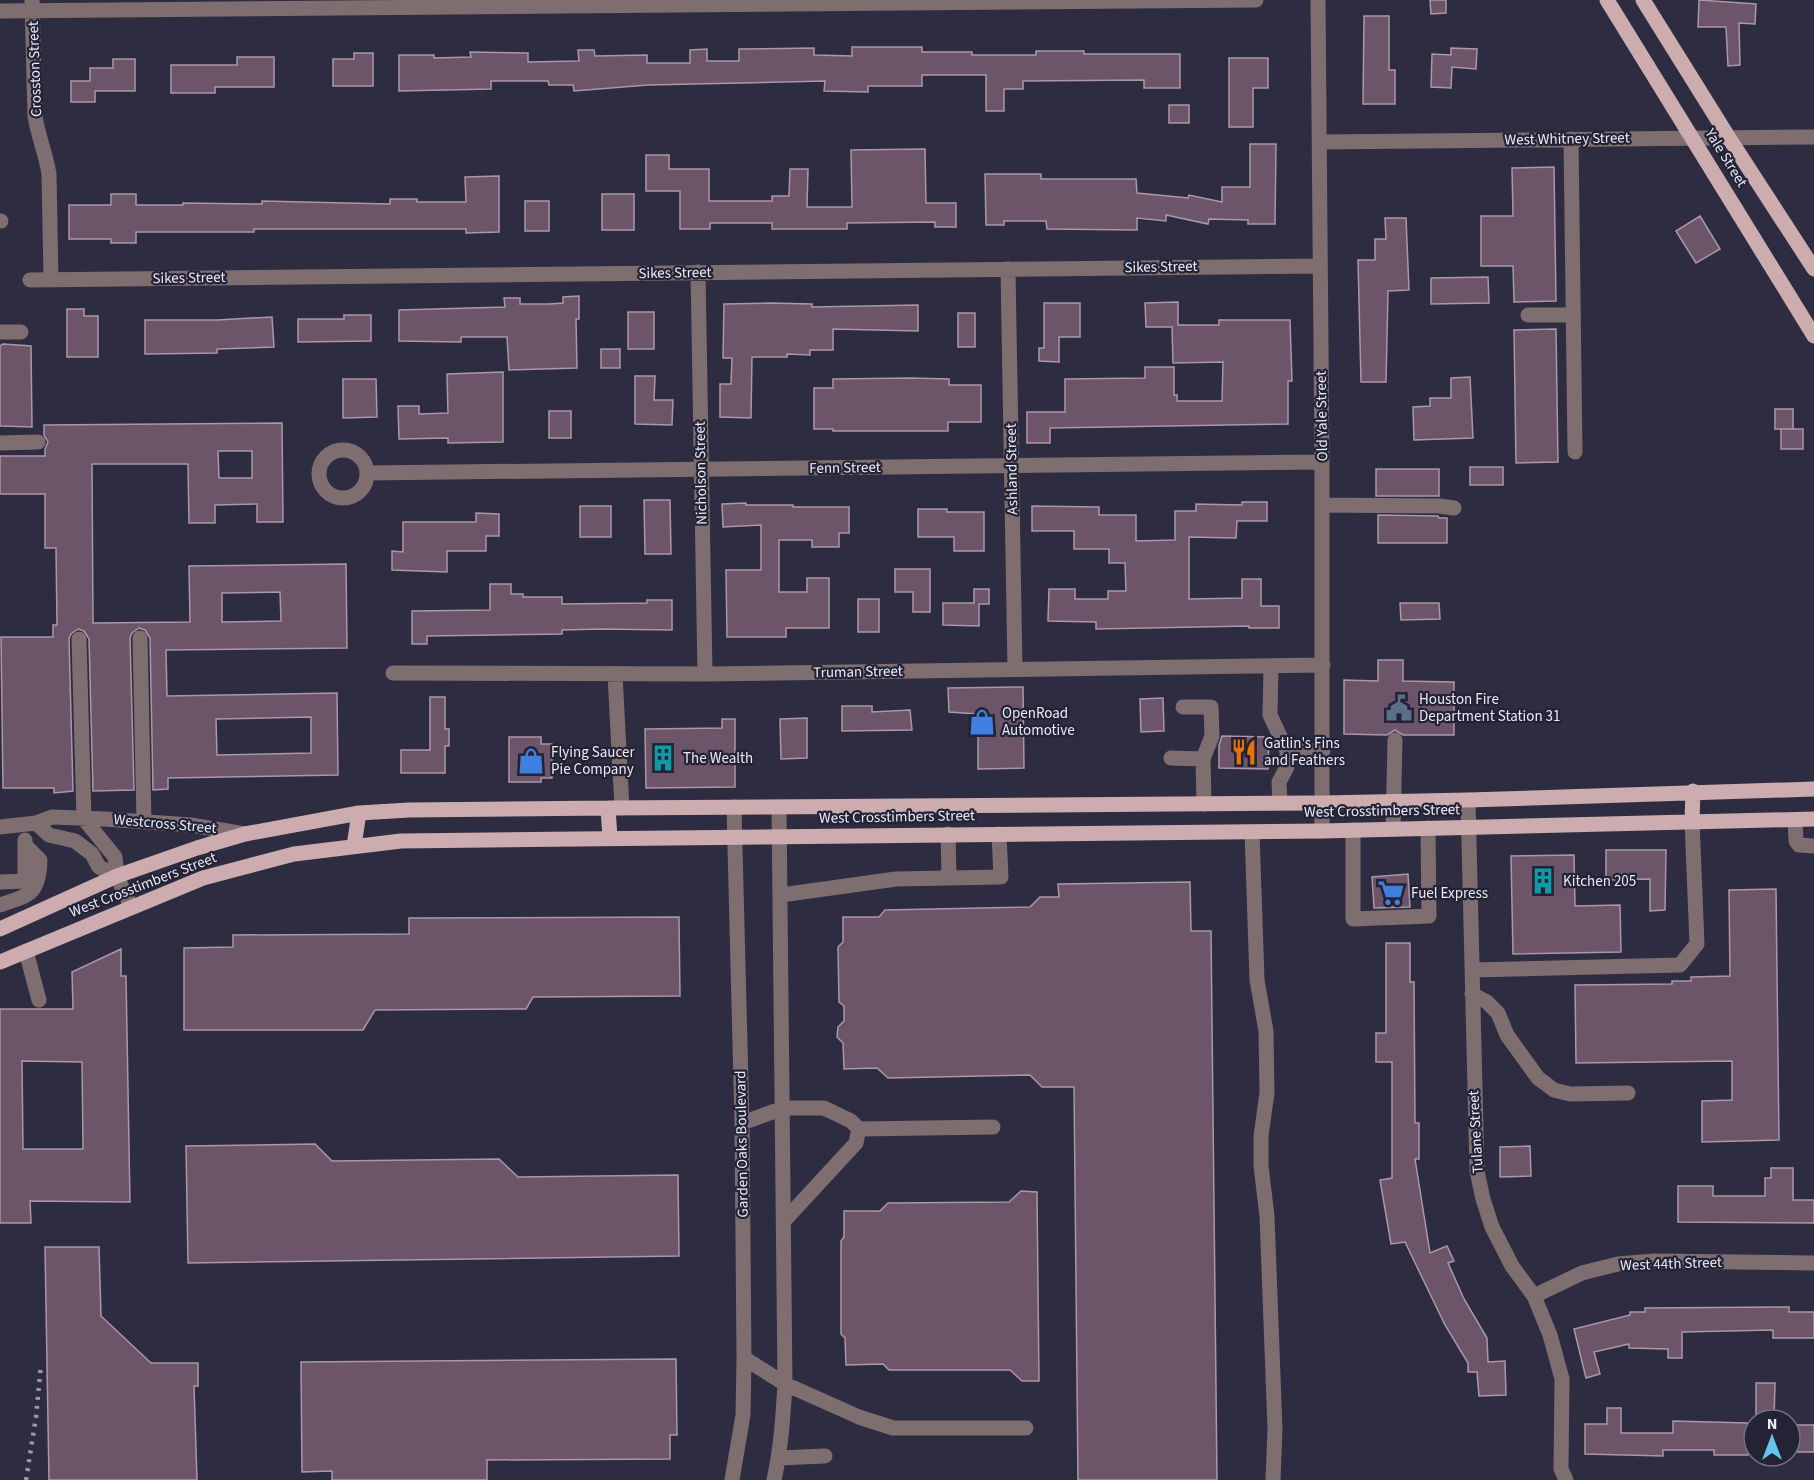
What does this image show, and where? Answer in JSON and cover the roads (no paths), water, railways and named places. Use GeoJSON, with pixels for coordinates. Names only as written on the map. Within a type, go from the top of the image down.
{"type":"FeatureCollection","features":[{"type":"Feature","properties":{"kind":"main road","name":"Yale Street"},"geometry":{"type":"LineString","coordinates":[[1607,0],[1814,336]]}},
{"type":"Feature","properties":{"kind":"main road","name":"Yale Street"},"geometry":{"type":"LineString","coordinates":[[1643,0],[1814,269]]}},
{"type":"Feature","properties":{"kind":"main road","name":"West Crosstimbers Street"},"geometry":{"type":"LineString","coordinates":[[0,929],[117,876],[197,848],[245,834],[359,813],[409,810],[1323,803],[1814,789]]}},
{"type":"Feature","properties":{"kind":"main road"},"geometry":{"type":"LineString","coordinates":[[1692,822],[1693,791]]}},
{"type":"Feature","properties":{"kind":"main road"},"geometry":{"type":"LineString","coordinates":[[1029,805],[1030,834]]}},
{"type":"Feature","properties":{"kind":"main road"},"geometry":{"type":"LineString","coordinates":[[610,838],[615,808]]}},
{"type":"Feature","properties":{"kind":"main road"},"geometry":{"type":"LineString","coordinates":[[354,846],[359,813]]}},
{"type":"Feature","properties":{"kind":"main road","name":"West Crosstimbers Street"},"geometry":{"type":"LineString","coordinates":[[0,962],[203,878],[252,864],[294,854],[438,839],[1322,831],[1814,819]]}},
{"type":"Feature","properties":{"kind":"street"},"geometry":{"type":"LineString","coordinates":[[0,11],[32,5],[1256,0]]}},
{"type":"Feature","properties":{"kind":"street","name":"Old Yale Street"},"geometry":{"type":"LineString","coordinates":[[1318,0],[1322,831]]}},
{"type":"Feature","properties":{"kind":"street","name":"Crosston Street"},"geometry":{"type":"LineString","coordinates":[[32,5],[35,116],[49,174],[51,279]]}},
{"type":"Feature","properties":{"kind":"street","name":"West Whitney Street"},"geometry":{"type":"LineString","coordinates":[[1319,142],[1814,137]]}},
{"type":"Feature","properties":{"kind":"street"},"geometry":{"type":"LineString","coordinates":[[1571,139],[1575,452]]}},
{"type":"Feature","properties":{"kind":"street","name":"Sikes Street"},"geometry":{"type":"LineString","coordinates":[[30,280],[1320,266]]}},
{"type":"Feature","properties":{"kind":"street","name":"Ashland Street"},"geometry":{"type":"LineString","coordinates":[[1008,269],[1015,669]]}},
{"type":"Feature","properties":{"kind":"street","name":"Nicholson Street"},"geometry":{"type":"LineString","coordinates":[[698,272],[705,674]]}},
{"type":"Feature","properties":{"kind":"street"},"geometry":{"type":"LineString","coordinates":[[1528,315],[1573,315]]}},
{"type":"Feature","properties":{"kind":"street"},"geometry":{"type":"LineString","coordinates":[[0,332],[21,332]]}},
{"type":"Feature","properties":{"kind":"street"},"geometry":{"type":"LineString","coordinates":[[0,443],[38,442]]}},
{"type":"Feature","properties":{"kind":"street","name":"Fenn Street"},"geometry":{"type":"LineString","coordinates":[[367,473],[1322,462]]}},
{"type":"Feature","properties":{"kind":"street"},"geometry":{"type":"LineString","coordinates":[[1322,505],[1454,508]]}},
{"type":"Feature","properties":{"kind":"street"},"geometry":{"type":"LineString","coordinates":[[140,638],[144,821]]}},
{"type":"Feature","properties":{"kind":"street"},"geometry":{"type":"LineString","coordinates":[[79,639],[84,819]]}},
{"type":"Feature","properties":{"kind":"street","name":"Truman Street"},"geometry":{"type":"LineString","coordinates":[[393,673],[705,674],[1323,665]]}},
{"type":"Feature","properties":{"kind":"street"},"geometry":{"type":"LineString","coordinates":[[1271,666],[1269,715],[1287,751],[1287,767],[1279,782],[1280,803]]}},
{"type":"Feature","properties":{"kind":"street"},"geometry":{"type":"LineString","coordinates":[[615,674],[615,808]]}},
{"type":"Feature","properties":{"kind":"street"},"geometry":{"type":"LineString","coordinates":[[1184,706],[1211,707],[1212,736],[1203,759],[1204,804]]}},
{"type":"Feature","properties":{"kind":"street"},"geometry":{"type":"LineString","coordinates":[[1393,829],[1395,740]]}},
{"type":"Feature","properties":{"kind":"street"},"geometry":{"type":"LineString","coordinates":[[1287,751],[1323,751]]}},
{"type":"Feature","properties":{"kind":"street"},"geometry":{"type":"LineString","coordinates":[[1171,758],[1203,759]]}},
{"type":"Feature","properties":{"kind":"street","name":"Tulane Street"},"geometry":{"type":"LineString","coordinates":[[1468,800],[1477,1171],[1492,1227],[1512,1266],[1534,1296],[1550,1335],[1562,1379],[1561,1468],[1566,1480]]}},
{"type":"Feature","properties":{"kind":"street","name":"Garden Oaks Boulevard"},"geometry":{"type":"LineString","coordinates":[[732,1480],[743,1414],[744,1358],[742,1123],[734,807]]}},
{"type":"Feature","properties":{"kind":"street"},"geometry":{"type":"LineString","coordinates":[[774,1480],[779,1458],[785,1384],[779,807]]}},
{"type":"Feature","properties":{"kind":"street","name":"Westcross Street"},"geometry":{"type":"LineString","coordinates":[[0,827],[31,824],[52,817],[191,825],[245,834]]}},
{"type":"Feature","properties":{"kind":"street","name":"Westcross Street"},"geometry":{"type":"LineString","coordinates":[[84,819],[116,857],[117,876],[131,907]]}},
{"type":"Feature","properties":{"kind":"street"},"geometry":{"type":"LineString","coordinates":[[1795,820],[1796,841],[1799,844],[1814,846]]}},
{"type":"Feature","properties":{"kind":"street"},"geometry":{"type":"LineString","coordinates":[[1472,970],[1680,964],[1697,944],[1692,822]]}},
{"type":"Feature","properties":{"kind":"street"},"geometry":{"type":"LineString","coordinates":[[0,882],[25,881],[25,844],[31,824]]}},
{"type":"Feature","properties":{"kind":"street","name":"Westcross Street"},"geometry":{"type":"LineString","coordinates":[[31,824],[49,835],[75,842],[92,854],[99,867],[117,876]]}},
{"type":"Feature","properties":{"kind":"street"},"geometry":{"type":"LineString","coordinates":[[1353,830],[1353,919],[1429,916],[1428,828]]}},
{"type":"Feature","properties":{"kind":"street"},"geometry":{"type":"LineString","coordinates":[[1252,832],[1257,980],[1266,1031],[1267,1093],[1261,1136],[1261,1166],[1267,1216],[1275,1429],[1273,1480]]}},
{"type":"Feature","properties":{"kind":"street"},"geometry":{"type":"LineString","coordinates":[[948,834],[949,878]]}},
{"type":"Feature","properties":{"kind":"street"},"geometry":{"type":"LineString","coordinates":[[781,895],[896,879],[1001,878],[999,834]]}},
{"type":"Feature","properties":{"kind":"street"},"geometry":{"type":"LineString","coordinates":[[0,906],[32,892],[39,879],[40,860],[25,844]]}},
{"type":"Feature","properties":{"kind":"street"},"geometry":{"type":"LineString","coordinates":[[26,951],[39,1000]]}},
{"type":"Feature","properties":{"kind":"street"},"geometry":{"type":"LineString","coordinates":[[1472,994],[1487,1002],[1498,1013],[1507,1035],[1538,1078],[1554,1090],[1570,1094],[1628,1093]]}},
{"type":"Feature","properties":{"kind":"street"},"geometry":{"type":"LineString","coordinates":[[742,1123],[783,1108],[824,1108],[851,1121],[859,1129],[993,1127]]}},
{"type":"Feature","properties":{"kind":"street"},"geometry":{"type":"LineString","coordinates":[[784,1221],[856,1143],[859,1129]]}},
{"type":"Feature","properties":{"kind":"street","name":"West 44th Street"},"geometry":{"type":"LineString","coordinates":[[1534,1296],[1582,1274],[1618,1264],[1654,1261],[1814,1263]]}},
{"type":"Feature","properties":{"kind":"street"},"geometry":{"type":"LineString","coordinates":[[744,1358],[785,1384],[893,1428],[1026,1428]]}},
{"type":"Feature","properties":{"kind":"street"},"geometry":{"type":"LineString","coordinates":[[779,1458],[825,1456]]}},
{"type":"Feature","properties":{"kind":"railway"},"geometry":{"type":"LineString","coordinates":[[26,1480],[36,1417],[41,1364]]}},
{"type":"Feature","properties":{"kind":"place","name":"Houston Fire Department Station 31"},"geometry":{"type":"Point","coordinates":[1399,708]}},
{"type":"Feature","properties":{"kind":"place","name":"OpenRoad Automotive"},"geometry":{"type":"Point","coordinates":[982,722]}},
{"type":"Feature","properties":{"kind":"place","name":"Gatlin's Fins and Feathers"},"geometry":{"type":"Point","coordinates":[1244,752]}},
{"type":"Feature","properties":{"kind":"place","name":"The Wealth"},"geometry":{"type":"Point","coordinates":[663,758]}},
{"type":"Feature","properties":{"kind":"place","name":"Flying Saucer Pie Company"},"geometry":{"type":"Point","coordinates":[531,761]}},
{"type":"Feature","properties":{"kind":"place","name":"Kitchen 205"},"geometry":{"type":"Point","coordinates":[1543,881]}},
{"type":"Feature","properties":{"kind":"place","name":"Fuel Express"},"geometry":{"type":"Point","coordinates":[1391,893]}}]}
